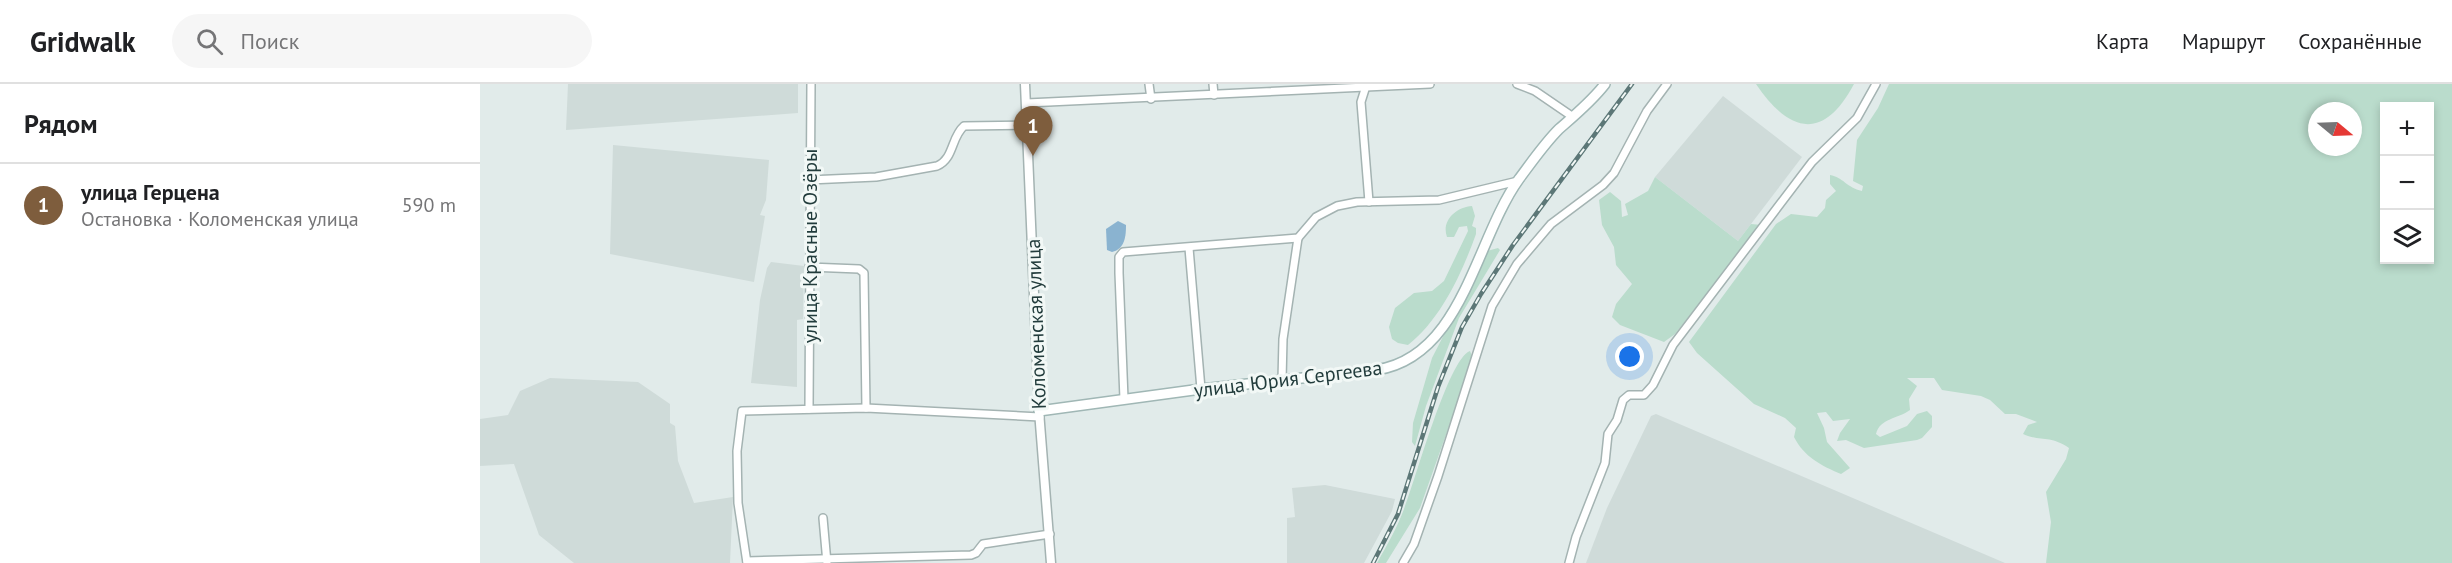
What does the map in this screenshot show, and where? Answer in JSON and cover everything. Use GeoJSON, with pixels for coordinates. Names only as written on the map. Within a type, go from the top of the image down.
{"type":"FeatureCollection","features":[{"type":"Feature","properties":{"kind":"main road","name":"улица Юрия Сергеева"},"geometry":{"type":"LineString","coordinates":[[1040,414],[1124,399],[1390,368],[1405,362],[1427,346],[1444,327],[1460,300],[1495,222],[1518,181],[1557,131],[1605,84]]}},
{"type":"Feature","properties":{"kind":"street","name":"улица Красные Озёры"},"geometry":{"type":"LineString","coordinates":[[809,408],[812,84]]}},
{"type":"Feature","properties":{"kind":"street","name":"Коломенская улица"},"geometry":{"type":"LineString","coordinates":[[1025,84],[1040,414],[1051,563]]}},
{"type":"Feature","properties":{"kind":"street"},"geometry":{"type":"LineString","coordinates":[[1149,84],[1151,99]]}},
{"type":"Feature","properties":{"kind":"street"},"geometry":{"type":"LineString","coordinates":[[1213,84],[1214,95]]}},
{"type":"Feature","properties":{"kind":"street"},"geometry":{"type":"LineString","coordinates":[[1027,104],[1430,84]]}},
{"type":"Feature","properties":{"kind":"street"},"geometry":{"type":"LineString","coordinates":[[1521,84],[1573,117]]}},
{"type":"Feature","properties":{"kind":"street"},"geometry":{"type":"LineString","coordinates":[[1403,563],[1414,544],[1438,476],[1492,306],[1517,264],[1551,224],[1603,186],[1614,173],[1647,111],[1667,84]]}},
{"type":"Feature","properties":{"kind":"street"},"geometry":{"type":"LineString","coordinates":[[1569,563],[1576,537],[1605,463],[1608,434],[1620,412],[1623,400],[1629,395],[1644,395],[1653,385],[1680,336],[1812,162],[1857,118],[1876,84]]}},
{"type":"Feature","properties":{"kind":"street"},"geometry":{"type":"LineString","coordinates":[[1366,86],[1361,102],[1369,202]]}},
{"type":"Feature","properties":{"kind":"street"},"geometry":{"type":"LineString","coordinates":[[810,180],[876,177],[937,166],[944,164],[964,126],[1027,125]]}},
{"type":"Feature","properties":{"kind":"street"},"geometry":{"type":"LineString","coordinates":[[1282,380],[1283,339],[1298,238],[1316,217],[1325,210],[1357,202],[1439,201],[1518,181]]}},
{"type":"Feature","properties":{"kind":"street"},"geometry":{"type":"LineString","coordinates":[[1124,399],[1119,257],[1124,252],[1298,238]]}},
{"type":"Feature","properties":{"kind":"street"},"geometry":{"type":"LineString","coordinates":[[1189,248],[1201,389]]}},
{"type":"Feature","properties":{"kind":"street"},"geometry":{"type":"LineString","coordinates":[[809,267],[859,269],[864,273],[866,408]]}},
{"type":"Feature","properties":{"kind":"street","name":"улица Юрия Сергеева"},"geometry":{"type":"LineString","coordinates":[[747,562],[738,503],[737,451],[742,411],[866,408],[1040,414]]}},
{"type":"Feature","properties":{"kind":"street"},"geometry":{"type":"LineString","coordinates":[[823,518],[827,561]]}},
{"type":"Feature","properties":{"kind":"street"},"geometry":{"type":"LineString","coordinates":[[747,562],[971,555],[983,544],[1050,534]]}},
{"type":"Feature","properties":{"kind":"shaded area"},"geometry":{"type":"Polygon","coordinates":[[[568,84],[798,84],[798,113],[566,130],[568,84]]]}},
{"type":"Feature","properties":{"kind":"shaded area"},"geometry":{"type":"Polygon","coordinates":[[[1723,96],[1802,157],[1738,241],[1655,177],[1723,96]]]}},
{"type":"Feature","properties":{"kind":"shaded area"},"geometry":{"type":"Polygon","coordinates":[[[613,145],[769,160],[766,200],[760,215],[765,216],[754,282],[610,254],[613,145]]]}},
{"type":"Feature","properties":{"kind":"shaded area"},"geometry":{"type":"Polygon","coordinates":[[[771,262],[804,266],[803,319],[797,320],[797,387],[751,383],[760,300],[767,268],[771,262]]]}},
{"type":"Feature","properties":{"kind":"shaded area"},"geometry":{"type":"Polygon","coordinates":[[[550,378],[638,382],[670,404],[670,423],[675,426],[678,461],[694,503],[733,497],[730,563],[574,563],[539,535],[514,464],[480,466],[480,419],[508,415],[520,391],[550,378]]]}},
{"type":"Feature","properties":{"kind":"shaded area"},"geometry":{"type":"Polygon","coordinates":[[[1656,414],[2005,563],[1586,563],[1607,508],[1651,416],[1656,414]]]}},
{"type":"Feature","properties":{"kind":"shaded area"},"geometry":{"type":"Polygon","coordinates":[[[1325,485],[1395,499],[1392,511],[1364,563],[1287,563],[1287,518],[1295,517],[1292,488],[1325,485]]]}},
{"type":"Feature","properties":{"kind":"green space"},"geometry":{"type":"Polygon","coordinates":[[[1756,84],[1854,84],[1842,103],[1830,115],[1818,122],[1806,124],[1793,121],[1781,113],[1756,84]]]}},
{"type":"Feature","properties":{"kind":"green space"},"geometry":{"type":"Polygon","coordinates":[[[1889,84],[2452,84],[2452,563],[2046,563],[2051,522],[2046,492],[2066,459],[2069,448],[2056,441],[2023,434],[2028,425],[2037,422],[2016,414],[2005,414],[1990,400],[1981,396],[1942,390],[1934,378],[1907,378],[1917,386],[1909,399],[1910,410],[1885,422],[1876,434],[1880,437],[1907,426],[1917,414],[1927,411],[1932,416],[1932,427],[1917,440],[1864,448],[1846,440],[1837,441],[1850,419],[1833,421],[1826,412],[1817,413],[1827,442],[1850,468],[1841,474],[1820,464],[1798,444],[1794,437],[1796,428],[1785,418],[1754,404],[1697,353],[1689,342],[1776,224],[1791,214],[1817,217],[1825,208],[1826,200],[1836,191],[1830,184],[1830,175],[1862,191],[1863,186],[1853,181],[1857,140],[1878,108],[1889,84]]]}},
{"type":"Feature","properties":{"kind":"green space"},"geometry":{"type":"Polygon","coordinates":[[[1655,177],[1738,241],[1751,224],[1762,225],[1675,334],[1664,342],[1620,325],[1612,317],[1616,304],[1632,284],[1616,265],[1614,247],[1602,225],[1599,200],[1610,192],[1621,201],[1622,217],[1628,215],[1625,204],[1648,191],[1655,177]]]}},
{"type":"Feature","properties":{"kind":"green space"},"geometry":{"type":"Polygon","coordinates":[[[1472,206],[1475,216],[1472,226],[1476,228],[1476,234],[1449,294],[1431,322],[1420,334],[1408,345],[1398,343],[1392,339],[1389,327],[1395,308],[1414,293],[1432,291],[1444,281],[1468,231],[1467,226],[1459,227],[1454,237],[1447,237],[1448,220],[1455,212],[1472,206]]]}},
{"type":"Feature","properties":{"kind":"green space"},"geometry":{"type":"Polygon","coordinates":[[[1498,248],[1500,250],[1459,318],[1426,406],[1415,446],[1412,442],[1413,423],[1432,358],[1487,251],[1498,248]]]}},
{"type":"Feature","properties":{"kind":"green space"},"geometry":{"type":"Polygon","coordinates":[[[1470,351],[1471,364],[1420,508],[1386,563],[1377,563],[1401,516],[1442,397],[1461,359],[1470,351]]]}},
{"type":"Feature","properties":{"kind":"water"},"geometry":{"type":"Polygon","coordinates":[[[1118,221],[1126,225],[1125,238],[1120,248],[1112,252],[1107,250],[1106,229],[1118,221]]]}},
{"type":"Feature","properties":{"kind":"railway"},"geometry":{"type":"LineString","coordinates":[[1373,563],[1398,514],[1438,387],[1462,327],[1513,245],[1632,84]]}},
{"type":"Feature","properties":{"kind":"place","name":"улица Герцена"},"geometry":{"type":"Point","coordinates":[1033,156]}}]}
